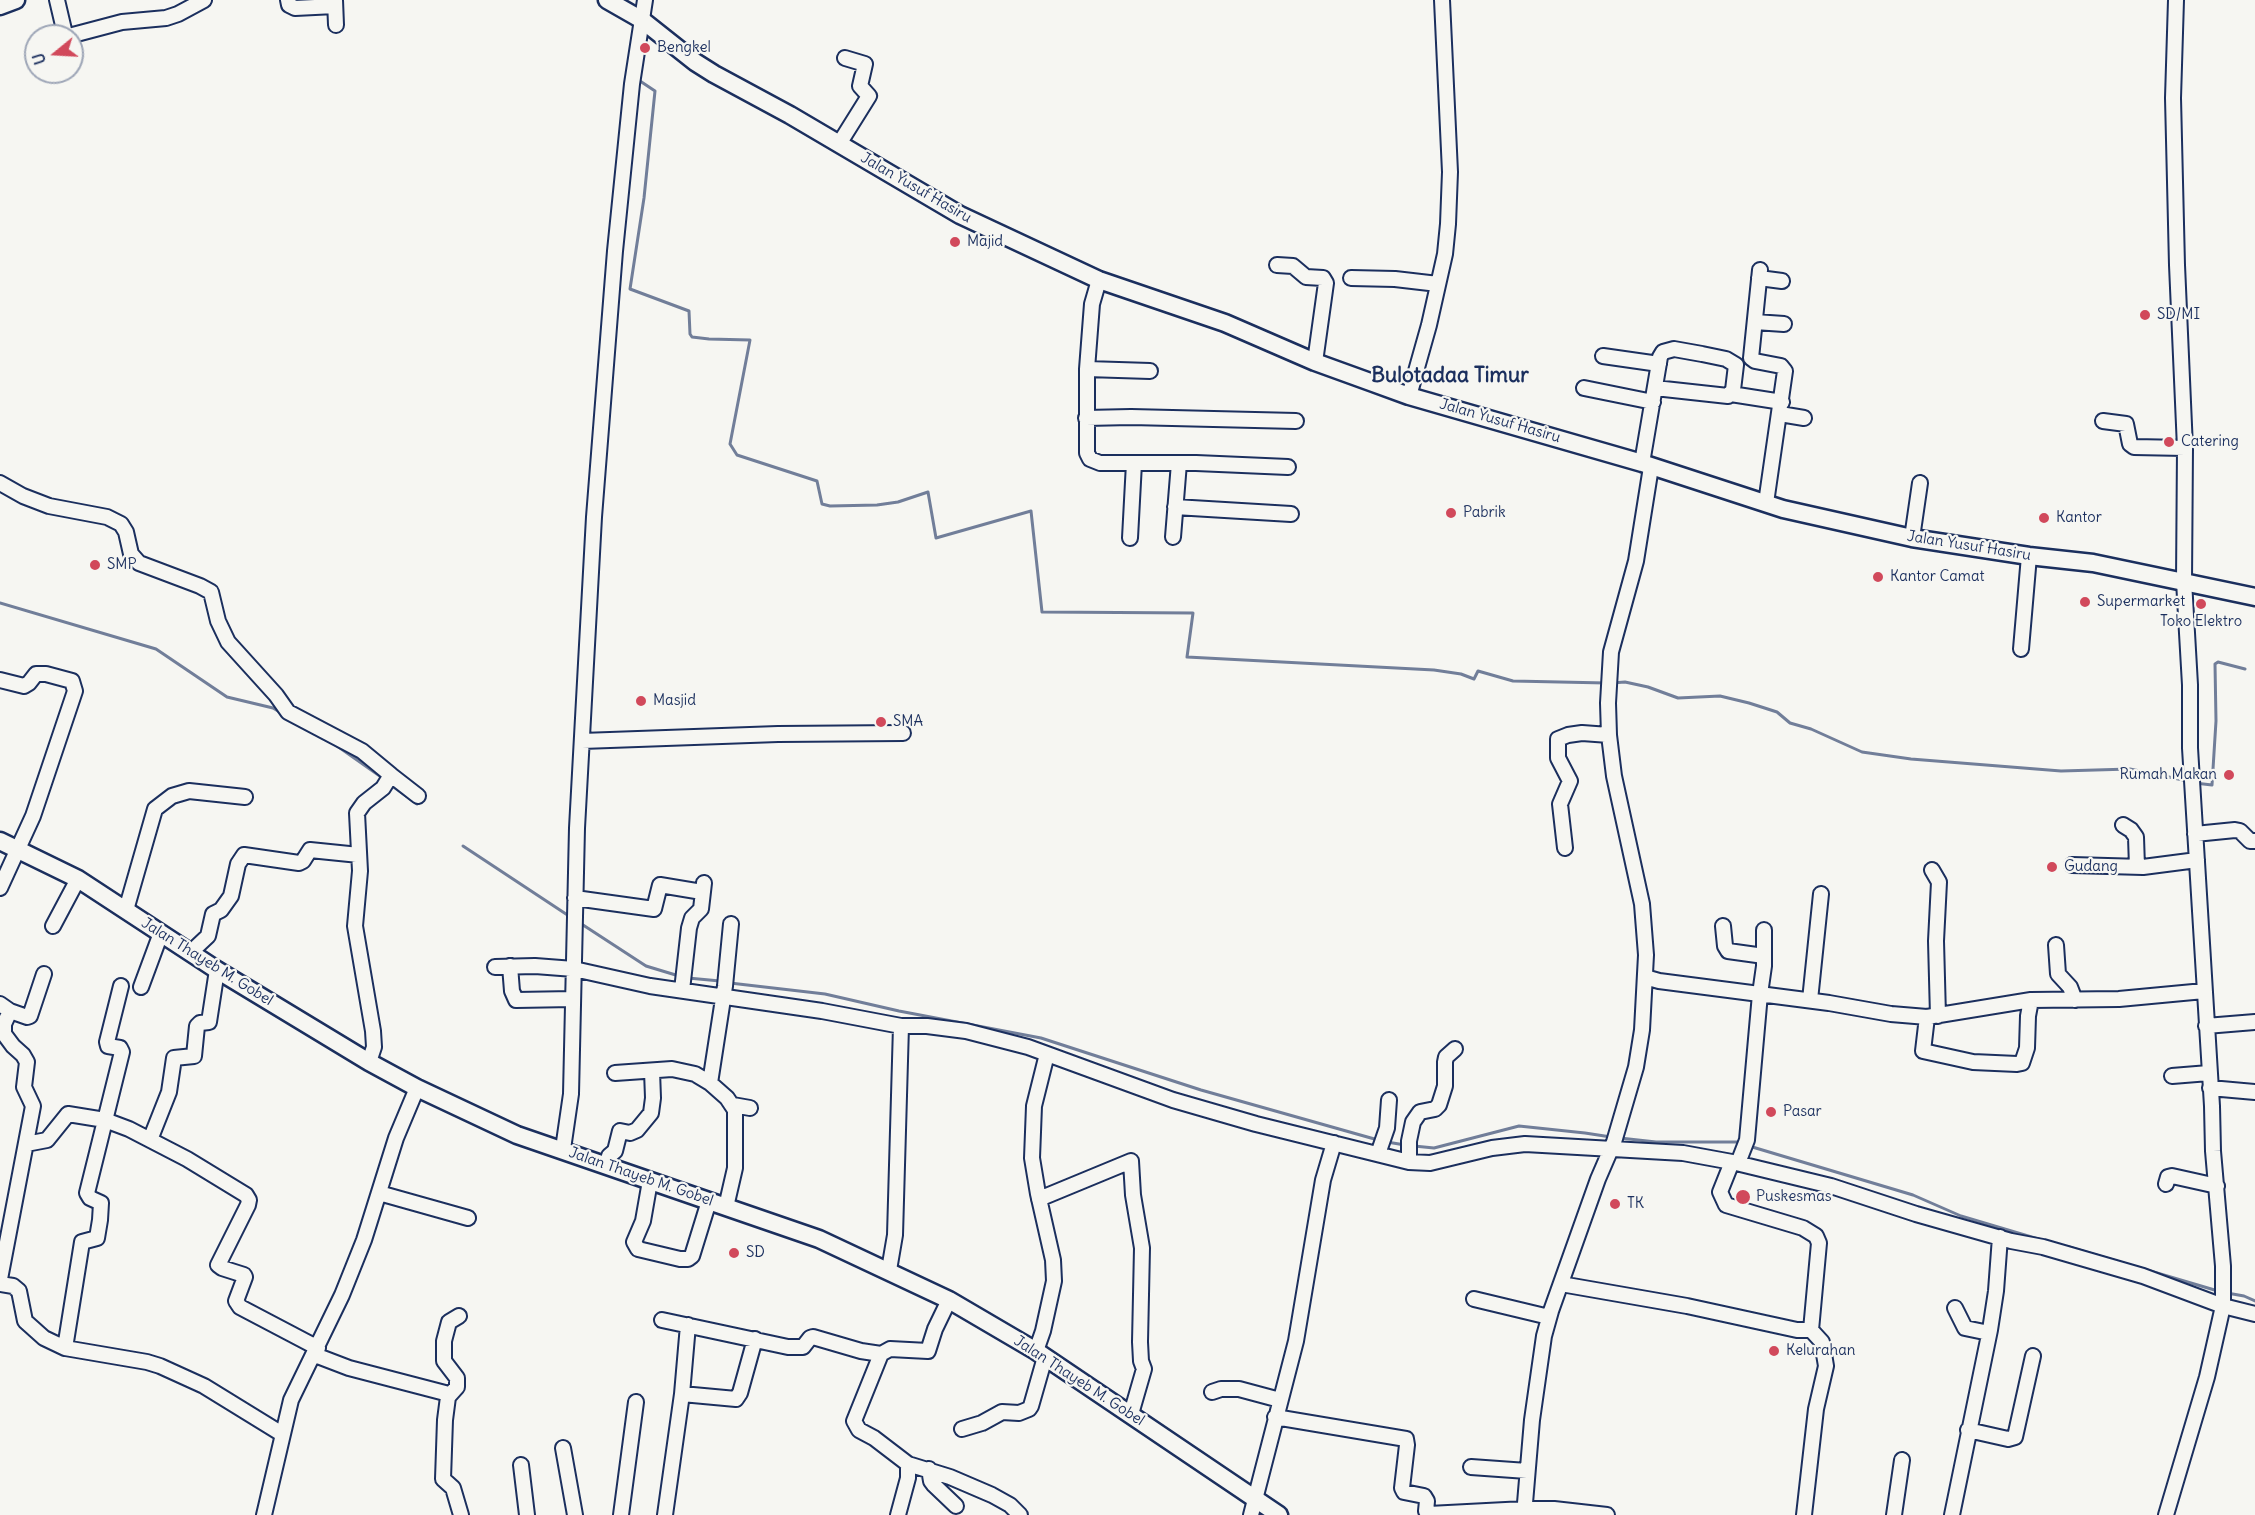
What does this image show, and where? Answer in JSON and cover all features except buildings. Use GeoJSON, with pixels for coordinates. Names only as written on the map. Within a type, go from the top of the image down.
{"type":"FeatureCollection","features":[{"type":"Feature","properties":{"kind":"main road"},"geometry":{"type":"LineString","coordinates":[[0,6],[16,0]]}},
{"type":"Feature","properties":{"kind":"main road","name":"Jalan Yusuf Hasiru"},"geometry":{"type":"LineString","coordinates":[[607,0],[642,20],[695,62],[960,215],[1099,280],[1225,323],[1316,362],[1409,396],[1647,465],[1794,511],[1912,538],[2029,556],[2093,563],[2255,597]]}},
{"type":"Feature","properties":{"kind":"main road","name":"Jalan Thayeb M. Gobel"},"geometry":{"type":"LineString","coordinates":[[0,841],[78,879],[217,970],[369,1062],[417,1088],[517,1135],[819,1239],[949,1300],[1041,1354],[1280,1515]]}},
{"type":"Feature","properties":{"kind":"street"},"geometry":{"type":"LineString","coordinates":[[57,0],[65,34],[69,36],[122,22],[166,18],[204,0]]}},
{"type":"Feature","properties":{"kind":"street"},"geometry":{"type":"LineString","coordinates":[[288,0],[289,5],[295,8],[335,3],[336,25]]}},
{"type":"Feature","properties":{"kind":"street"},"geometry":{"type":"LineString","coordinates":[[563,1149],[570,1108],[574,917],[594,518],[615,251],[632,84],[645,0]]}},
{"type":"Feature","properties":{"kind":"street"},"geometry":{"type":"LineString","coordinates":[[1409,396],[1445,254],[1450,172],[1442,0]]}},
{"type":"Feature","properties":{"kind":"street"},"geometry":{"type":"LineString","coordinates":[[2166,1515],[2209,1368],[2223,1297],[2195,834],[2184,581],[2185,448],[2173,98],[2176,0]]}},
{"type":"Feature","properties":{"kind":"street"},"geometry":{"type":"LineString","coordinates":[[839,144],[869,96],[860,86],[865,64],[845,58]]}},
{"type":"Feature","properties":{"kind":"street"},"geometry":{"type":"LineString","coordinates":[[1277,265],[1293,266],[1306,277],[1323,278],[1326,283],[1316,362]]}},
{"type":"Feature","properties":{"kind":"street"},"geometry":{"type":"LineString","coordinates":[[1766,503],[1781,408],[1784,368],[1755,362],[1751,358],[1760,274],[1782,280]]}},
{"type":"Feature","properties":{"kind":"street"},"geometry":{"type":"LineString","coordinates":[[1351,278],[1395,279],[1438,284]]}},
{"type":"Feature","properties":{"kind":"street"},"geometry":{"type":"LineString","coordinates":[[1099,280],[1092,304],[1087,369],[1087,453],[1090,459],[1100,463],[1287,467]]}},
{"type":"Feature","properties":{"kind":"street"},"geometry":{"type":"LineString","coordinates":[[1755,322],[1785,324]]}},
{"type":"Feature","properties":{"kind":"street"},"geometry":{"type":"LineString","coordinates":[[1525,1512],[1527,1471],[1539,1365],[1549,1317],[1598,1179],[1614,1141],[1636,1067],[1642,1030],[1645,934],[1642,904],[1614,776],[1608,703],[1611,652],[1636,561],[1653,402],[1663,352],[1669,349],[1733,361],[1737,367],[1731,394]]}},
{"type":"Feature","properties":{"kind":"street"},"geometry":{"type":"LineString","coordinates":[[1603,356],[1659,364]]}},
{"type":"Feature","properties":{"kind":"street"},"geometry":{"type":"LineString","coordinates":[[1087,369],[1150,371]]}},
{"type":"Feature","properties":{"kind":"street"},"geometry":{"type":"LineString","coordinates":[[1584,388],[1653,402]]}},
{"type":"Feature","properties":{"kind":"street"},"geometry":{"type":"LineString","coordinates":[[1655,388],[1725,396],[1731,394],[1781,408],[1804,418]]}},
{"type":"Feature","properties":{"kind":"street"},"geometry":{"type":"LineString","coordinates":[[1086,418],[1296,421]]}},
{"type":"Feature","properties":{"kind":"street"},"geometry":{"type":"LineString","coordinates":[[2103,421],[2126,424],[2130,444],[2134,447],[2185,448]]}},
{"type":"Feature","properties":{"kind":"street"},"geometry":{"type":"LineString","coordinates":[[1130,537],[1134,463]]}},
{"type":"Feature","properties":{"kind":"street"},"geometry":{"type":"LineString","coordinates":[[1173,537],[1179,463]]}},
{"type":"Feature","properties":{"kind":"street"},"geometry":{"type":"LineString","coordinates":[[0,483],[23,496],[49,506],[107,517],[122,524],[126,532],[130,554],[139,563],[211,592],[218,621],[228,642],[276,695],[288,712],[362,751],[387,782],[418,796]]}},
{"type":"Feature","properties":{"kind":"street"},"geometry":{"type":"LineString","coordinates":[[1912,538],[1920,483]]}},
{"type":"Feature","properties":{"kind":"street"},"geometry":{"type":"LineString","coordinates":[[1175,507],[1291,514]]}},
{"type":"Feature","properties":{"kind":"street"},"geometry":{"type":"LineString","coordinates":[[2021,649],[2029,556]]}},
{"type":"Feature","properties":{"kind":"street"},"geometry":{"type":"LineString","coordinates":[[0,680],[24,686],[36,674],[46,674],[72,681],[75,687],[45,782],[0,888]]}},
{"type":"Feature","properties":{"kind":"street"},"geometry":{"type":"LineString","coordinates":[[582,741],[778,734],[903,733]]}},
{"type":"Feature","properties":{"kind":"street"},"geometry":{"type":"LineString","coordinates":[[1565,848],[1560,804],[1570,781],[1558,758],[1558,739],[1582,733],[1609,735]]}},
{"type":"Feature","properties":{"kind":"street"},"geometry":{"type":"LineString","coordinates":[[369,1062],[374,1047],[373,1031],[356,926],[359,855],[357,813],[364,803],[387,782]]}},
{"type":"Feature","properties":{"kind":"street"},"geometry":{"type":"LineString","coordinates":[[126,910],[155,809],[172,796],[189,791],[245,796]]}},
{"type":"Feature","properties":{"kind":"street"},"geometry":{"type":"LineString","coordinates":[[2123,825],[2132,830],[2136,837],[2137,867]]}},
{"type":"Feature","properties":{"kind":"street"},"geometry":{"type":"LineString","coordinates":[[2195,834],[2235,830],[2240,831],[2250,841],[2255,841]]}},
{"type":"Feature","properties":{"kind":"street"},"geometry":{"type":"LineString","coordinates":[[190,952],[208,936],[213,914],[221,910],[231,896],[238,864],[244,855],[298,863],[303,861],[310,850],[359,855]]}},
{"type":"Feature","properties":{"kind":"street"},"geometry":{"type":"LineString","coordinates":[[2072,865],[2137,867],[2197,860]]}},
{"type":"Feature","properties":{"kind":"street"},"geometry":{"type":"LineString","coordinates":[[1932,870],[1939,882],[1932,1016],[1923,1051],[1973,1062],[2022,1063],[2025,1058],[2031,1000]]}},
{"type":"Feature","properties":{"kind":"street"},"geometry":{"type":"LineString","coordinates":[[53,926],[78,879]]}},
{"type":"Feature","properties":{"kind":"street"},"geometry":{"type":"LineString","coordinates":[[576,898],[654,909],[660,885],[703,887],[700,911],[691,921],[683,981]]}},
{"type":"Feature","properties":{"kind":"street"},"geometry":{"type":"LineString","coordinates":[[1810,1000],[1821,894]]}},
{"type":"Feature","properties":{"kind":"street"},"geometry":{"type":"LineString","coordinates":[[710,1083],[725,986],[731,924]]}},
{"type":"Feature","properties":{"kind":"street"},"geometry":{"type":"LineString","coordinates":[[1723,926],[1725,946],[1728,951],[1764,956]]}},
{"type":"Feature","properties":{"kind":"street"},"geometry":{"type":"LineString","coordinates":[[1764,930],[1764,956],[1746,1144],[1720,1192],[1726,1205],[1803,1228],[1818,1240],[1811,1330],[1822,1342],[1826,1366],[1816,1409],[1804,1515]]}},
{"type":"Feature","properties":{"kind":"street"},"geometry":{"type":"LineString","coordinates":[[141,987],[161,933]]}},
{"type":"Feature","properties":{"kind":"street"},"geometry":{"type":"LineString","coordinates":[[2056,945],[2058,974],[2070,987],[2075,1000]]}},
{"type":"Feature","properties":{"kind":"street"},"geometry":{"type":"LineString","coordinates":[[510,966],[512,991],[519,1001],[573,999]]}},
{"type":"Feature","properties":{"kind":"street"},"geometry":{"type":"LineString","coordinates":[[495,967],[574,969],[725,986],[822,1011],[901,1026],[927,1026],[966,1031],[1007,1040],[1173,1100],[1334,1143],[1381,1146],[1409,1162],[1430,1163],[1492,1148],[1524,1144],[1614,1141],[1735,1163],[1831,1186],[1916,1214],[2223,1297],[2255,1314]]}},
{"type":"Feature","properties":{"kind":"street"},"geometry":{"type":"LineString","coordinates":[[150,1140],[169,1092],[174,1058],[194,1056],[197,1026],[200,1023],[209,1022],[217,970]]}},
{"type":"Feature","properties":{"kind":"street"},"geometry":{"type":"LineString","coordinates":[[0,1279],[33,1106],[24,1087],[26,1059],[4,1034],[5,1007],[27,1017],[30,1016],[44,974]]}},
{"type":"Feature","properties":{"kind":"street"},"geometry":{"type":"LineString","coordinates":[[1645,977],[1891,1014],[1932,1016],[2031,1000],[2119,999],[2204,992]]}},
{"type":"Feature","properties":{"kind":"street"},"geometry":{"type":"LineString","coordinates":[[65,1348],[82,1242],[95,1239],[98,1235],[101,1203],[90,1198],[87,1193],[122,1052],[120,1048],[108,1046],[107,1042],[121,986]]}},
{"type":"Feature","properties":{"kind":"street"},"geometry":{"type":"LineString","coordinates":[[2206,1026],[2255,1022]]}},
{"type":"Feature","properties":{"kind":"street"},"geometry":{"type":"LineString","coordinates":[[889,1270],[895,1235],[901,1026]]}},
{"type":"Feature","properties":{"kind":"street"},"geometry":{"type":"LineString","coordinates":[[1409,1162],[1412,1125],[1417,1114],[1439,1106],[1445,1086],[1446,1057],[1455,1049]]}},
{"type":"Feature","properties":{"kind":"street"},"geometry":{"type":"LineString","coordinates":[[962,1429],[982,1423],[1002,1412],[1019,1413],[1031,1406],[1054,1275],[1032,1158],[1034,1106],[1047,1054]]}},
{"type":"Feature","properties":{"kind":"street"},"geometry":{"type":"LineString","coordinates":[[615,1073],[672,1069],[695,1074],[710,1083],[733,1105],[750,1108]]}},
{"type":"Feature","properties":{"kind":"street"},"geometry":{"type":"LineString","coordinates":[[607,1165],[609,1156],[615,1152],[621,1125],[630,1133],[637,1130],[651,1113],[653,1105],[652,1071]]}},
{"type":"Feature","properties":{"kind":"street"},"geometry":{"type":"LineString","coordinates":[[2172,1076],[2209,1073]]}},
{"type":"Feature","properties":{"kind":"street"},"geometry":{"type":"LineString","coordinates":[[264,1515],[291,1400],[342,1295],[379,1193],[396,1138],[417,1088]]}},
{"type":"Feature","properties":{"kind":"street"},"geometry":{"type":"LineString","coordinates":[[2210,1088],[2255,1092]]}},
{"type":"Feature","properties":{"kind":"street"},"geometry":{"type":"LineString","coordinates":[[1381,1146],[1387,1128],[1389,1100]]}},
{"type":"Feature","properties":{"kind":"street"},"geometry":{"type":"LineString","coordinates":[[726,1207],[735,1168],[733,1105]]}},
{"type":"Feature","properties":{"kind":"street"},"geometry":{"type":"LineString","coordinates":[[26,1144],[43,1142],[49,1138],[68,1114],[105,1120],[187,1160],[248,1197],[248,1205],[219,1265],[246,1277],[236,1301],[240,1306],[349,1368],[438,1390],[448,1397]]}},
{"type":"Feature","properties":{"kind":"street"},"geometry":{"type":"LineString","coordinates":[[1251,1515],[1298,1335],[1323,1180],[1334,1143]]}},
{"type":"Feature","properties":{"kind":"street"},"geometry":{"type":"LineString","coordinates":[[1039,1199],[1131,1161],[1133,1196],[1143,1248],[1140,1342],[1144,1369],[1131,1414]]}},
{"type":"Feature","properties":{"kind":"street"},"geometry":{"type":"LineString","coordinates":[[2166,1184],[2168,1178],[2172,1176],[2217,1185]]}},
{"type":"Feature","properties":{"kind":"street"},"geometry":{"type":"LineString","coordinates":[[650,1181],[643,1221],[634,1242],[638,1249],[688,1259],[692,1256],[709,1201]]}},
{"type":"Feature","properties":{"kind":"street"},"geometry":{"type":"LineString","coordinates":[[379,1193],[468,1218]]}},
{"type":"Feature","properties":{"kind":"street"},"geometry":{"type":"LineString","coordinates":[[1952,1515],[1989,1334],[1996,1291],[2000,1237]]}},
{"type":"Feature","properties":{"kind":"street"},"geometry":{"type":"LineString","coordinates":[[0,1284],[13,1286],[19,1291],[23,1316],[29,1327],[44,1338],[65,1348],[160,1366],[204,1386],[282,1434]]}},
{"type":"Feature","properties":{"kind":"street"},"geometry":{"type":"LineString","coordinates":[[1561,1284],[1687,1306],[1797,1330],[1811,1330]]}},
{"type":"Feature","properties":{"kind":"street"},"geometry":{"type":"LineString","coordinates":[[1474,1299],[1549,1317]]}},
{"type":"Feature","properties":{"kind":"street"},"geometry":{"type":"LineString","coordinates":[[949,1300],[934,1329],[928,1351],[890,1348],[881,1354],[854,1421],[859,1430],[874,1438],[908,1464],[929,1469],[992,1495],[1010,1505],[1020,1515]]}},
{"type":"Feature","properties":{"kind":"street"},"geometry":{"type":"LineString","coordinates":[[1955,1308],[1965,1328],[1989,1334]]}},
{"type":"Feature","properties":{"kind":"street"},"geometry":{"type":"LineString","coordinates":[[459,1316],[449,1322],[444,1341],[444,1361],[457,1378],[457,1387],[448,1397],[443,1479],[453,1488],[461,1515]]}},
{"type":"Feature","properties":{"kind":"street"},"geometry":{"type":"LineString","coordinates":[[662,1320],[796,1348],[803,1347],[813,1337],[861,1351],[881,1354]]}},
{"type":"Feature","properties":{"kind":"street"},"geometry":{"type":"LineString","coordinates":[[665,1515],[682,1394],[688,1325]]}},
{"type":"Feature","properties":{"kind":"street"},"geometry":{"type":"LineString","coordinates":[[682,1394],[736,1399],[740,1393],[755,1339]]}},
{"type":"Feature","properties":{"kind":"street"},"geometry":{"type":"LineString","coordinates":[[1968,1430],[2008,1439],[2015,1437],[2033,1356]]}},
{"type":"Feature","properties":{"kind":"street"},"geometry":{"type":"LineString","coordinates":[[1212,1392],[1221,1389],[1239,1389],[1280,1400]]}},
{"type":"Feature","properties":{"kind":"street"},"geometry":{"type":"LineString","coordinates":[[621,1515],[636,1402]]}},
{"type":"Feature","properties":{"kind":"street"},"geometry":{"type":"LineString","coordinates":[[1275,1417],[1406,1439],[1402,1488],[1404,1492],[1424,1496],[1427,1501],[1426,1510],[1429,1514],[1525,1512],[1554,1509],[1607,1515]]}},
{"type":"Feature","properties":{"kind":"street"},"geometry":{"type":"LineString","coordinates":[[564,1448],[575,1515]]}},
{"type":"Feature","properties":{"kind":"street"},"geometry":{"type":"LineString","coordinates":[[1894,1515],[1902,1460]]}},
{"type":"Feature","properties":{"kind":"street"},"geometry":{"type":"LineString","coordinates":[[898,1515],[908,1478],[908,1464]]}},
{"type":"Feature","properties":{"kind":"street"},"geometry":{"type":"LineString","coordinates":[[521,1465],[528,1515]]}},
{"type":"Feature","properties":{"kind":"street"},"geometry":{"type":"LineString","coordinates":[[1471,1467],[1527,1471]]}},
{"type":"Feature","properties":{"kind":"street"},"geometry":{"type":"LineString","coordinates":[[929,1469],[934,1485],[956,1506]]}},
{"type":"Feature","properties":{"kind":"waterway"},"geometry":{"type":"LineString","coordinates":[[637,79],[655,91],[644,198],[630,289],[689,311],[692,337],[750,340],[730,444],[737,455],[817,481],[822,504],[830,506],[877,505],[898,502],[928,492],[936,538],[1031,511],[1042,612],[1193,613],[1187,657],[1434,670],[1461,674],[1474,679],[1478,671],[1513,681],[1606,683]]}},
{"type":"Feature","properties":{"kind":"waterway"},"geometry":{"type":"LineString","coordinates":[[0,603],[156,649],[227,697],[273,708],[283,714]]}},
{"type":"Feature","properties":{"kind":"waterway"},"geometry":{"type":"LineString","coordinates":[[2195,783],[2212,785],[2216,721],[2215,664],[2218,662],[2245,669]]}},
{"type":"Feature","properties":{"kind":"waterway"},"geometry":{"type":"LineString","coordinates":[[1612,683],[1625,682],[1648,687],[1678,698],[1720,696],[1749,703],[1777,712],[1790,723],[1811,729],[1862,752],[1911,759],[2061,771],[2130,769],[2188,781]]}},
{"type":"Feature","properties":{"kind":"waterway"},"geometry":{"type":"LineString","coordinates":[[330,741],[384,779]]}},
{"type":"Feature","properties":{"kind":"waterway"},"geometry":{"type":"LineString","coordinates":[[391,785],[417,804]]}},
{"type":"Feature","properties":{"kind":"waterway"},"geometry":{"type":"LineString","coordinates":[[463,846],[569,916]]}},
{"type":"Feature","properties":{"kind":"waterway"},"geometry":{"type":"LineString","coordinates":[[580,923],[646,966],[679,976]]}},
{"type":"Feature","properties":{"kind":"waterway"},"geometry":{"type":"LineString","coordinates":[[688,978],[720,981]]}},
{"type":"Feature","properties":{"kind":"waterway"},"geometry":{"type":"LineString","coordinates":[[730,983],[825,994],[899,1011],[1041,1038],[1201,1090],[1378,1140]]}},
{"type":"Feature","properties":{"kind":"waterway"},"geometry":{"type":"LineString","coordinates":[[1414,1146],[1434,1148],[1519,1126],[1611,1137]]}},
{"type":"Feature","properties":{"kind":"waterway"},"geometry":{"type":"LineString","coordinates":[[1620,1138],[1656,1142],[1737,1142],[1742,1144]]}},
{"type":"Feature","properties":{"kind":"waterway"},"geometry":{"type":"LineString","coordinates":[[1387,1142],[1405,1145]]}},
{"type":"Feature","properties":{"kind":"waterway"},"geometry":{"type":"LineString","coordinates":[[1749,1146],[1913,1195],[1961,1216],[2045,1241]]}},
{"type":"Feature","properties":{"kind":"waterway"},"geometry":{"type":"LineString","coordinates":[[2069,1247],[2218,1291]]}},
{"type":"Feature","properties":{"kind":"waterway"},"geometry":{"type":"LineString","coordinates":[[2227,1293],[2255,1301]]}},
{"type":"Feature","properties":{"kind":"place","name":"Bengkel"},"geometry":{"type":"Point","coordinates":[645,48]}},
{"type":"Feature","properties":{"kind":"place","name":"Majid"},"geometry":{"type":"Point","coordinates":[955,242]}},
{"type":"Feature","properties":{"kind":"place","name":"SD/MI"},"geometry":{"type":"Point","coordinates":[2145,315]}},
{"type":"Feature","properties":{"kind":"place","name":"Catering"},"geometry":{"type":"Point","coordinates":[2169,442]}},
{"type":"Feature","properties":{"kind":"place","name":"Pabrik"},"geometry":{"type":"Point","coordinates":[1451,513]}},
{"type":"Feature","properties":{"kind":"place","name":"Kantor"},"geometry":{"type":"Point","coordinates":[2044,518]}},
{"type":"Feature","properties":{"kind":"place","name":"SMP"},"geometry":{"type":"Point","coordinates":[95,565]}},
{"type":"Feature","properties":{"kind":"place","name":"Kantor Camat"},"geometry":{"type":"Point","coordinates":[1878,577]}},
{"type":"Feature","properties":{"kind":"place","name":"Supermarket"},"geometry":{"type":"Point","coordinates":[2085,602]}},
{"type":"Feature","properties":{"kind":"place","name":"Toko Elektro"},"geometry":{"type":"Point","coordinates":[2201,604]}},
{"type":"Feature","properties":{"kind":"place","name":"Masjid"},"geometry":{"type":"Point","coordinates":[641,701]}},
{"type":"Feature","properties":{"kind":"place","name":"SMA"},"geometry":{"type":"Point","coordinates":[881,722]}},
{"type":"Feature","properties":{"kind":"place","name":"Rumah Makan"},"geometry":{"type":"Point","coordinates":[2229,775]}},
{"type":"Feature","properties":{"kind":"place","name":"Gudang"},"geometry":{"type":"Point","coordinates":[2052,867]}},
{"type":"Feature","properties":{"kind":"place","name":"Pasar"},"geometry":{"type":"Point","coordinates":[1771,1112]}},
{"type":"Feature","properties":{"kind":"place","name":"Puskesmas"},"geometry":{"type":"Point","coordinates":[1743,1197]}},
{"type":"Feature","properties":{"kind":"place","name":"TK"},"geometry":{"type":"Point","coordinates":[1615,1204]}},
{"type":"Feature","properties":{"kind":"place","name":"SD"},"geometry":{"type":"Point","coordinates":[734,1253]}},
{"type":"Feature","properties":{"kind":"place","name":"Kelurahan"},"geometry":{"type":"Point","coordinates":[1774,1351]}},
{"type":"Feature","properties":{"kind":"district","name":"Bulotadaa Timur"},"geometry":{"type":"Point","coordinates":[1450,376]}}]}
